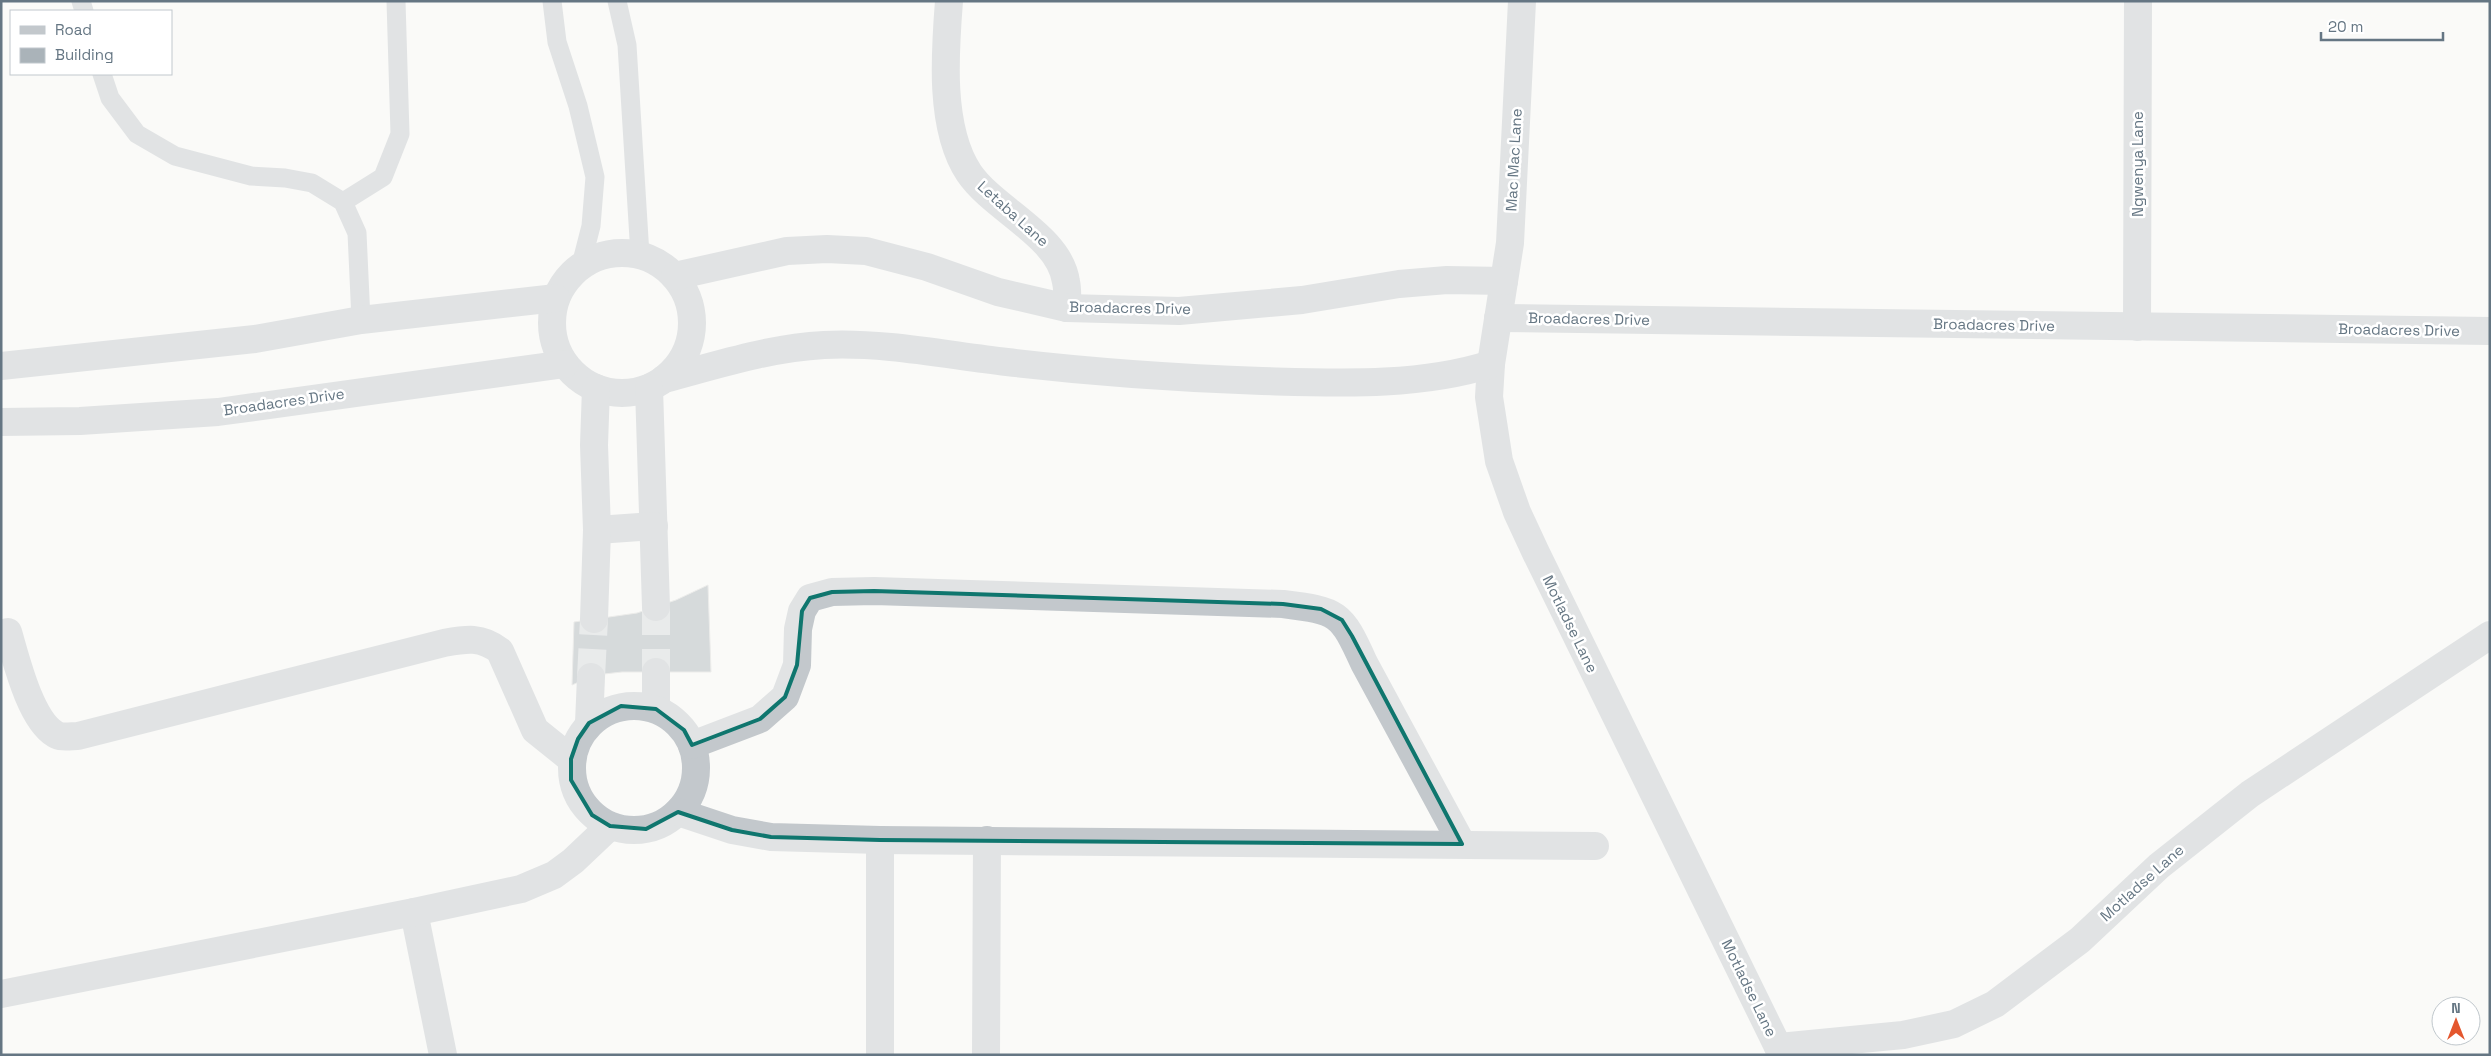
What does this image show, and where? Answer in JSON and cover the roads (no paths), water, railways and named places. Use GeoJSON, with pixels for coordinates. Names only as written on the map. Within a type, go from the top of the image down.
{"type":"FeatureCollection","features":[{"type":"Feature","properties":{"kind":"street","name":"Letaba Lane"},"geometry":{"type":"LineString","coordinates":[[949,1],[944,64],[953,129],[960,153],[969,172],[984,191],[1054,252],[1066,281],[1067,308]]}},
{"type":"Feature","properties":{"kind":"street","name":"Mac Mac Lane"},"geometry":{"type":"LineString","coordinates":[[1498,318],[1510,243],[1522,1]]}},
{"type":"Feature","properties":{"kind":"street","name":"Ngwenya Lane"},"geometry":{"type":"LineString","coordinates":[[2137,327],[2138,1]]}},
{"type":"Feature","properties":{"kind":"street","name":"Broadacres Drive"},"geometry":{"type":"LineString","coordinates":[[675,276],[787,251],[827,249],[866,251],[927,267],[998,292],[1067,308],[1179,311],[1302,300],[1399,284],[1446,280],[1504,281]]}},
{"type":"Feature","properties":{"kind":"street"},"geometry":{"type":"LineString","coordinates":[[656,607],[654,526],[657,383],[680,362],[684,355],[690,341],[692,318],[687,296],[675,276],[659,263],[640,255],[619,252],[599,257],[581,266],[566,280],[556,298],[552,315],[552,332],[556,349],[565,364],[579,378],[596,388],[614,392],[632,392],[657,383],[780,349],[824,345],[875,345],[1008,363],[1193,378],[1314,382],[1436,378],[1491,364]]}},
{"type":"Feature","properties":{"kind":"street"},"geometry":{"type":"LineString","coordinates":[[1,366],[255,339],[362,320],[556,298]]}},
{"type":"Feature","properties":{"kind":"street","name":"Broadacres Drive"},"geometry":{"type":"LineString","coordinates":[[1498,318],[2490,331]]}},
{"type":"Feature","properties":{"kind":"street","name":"Motladse Lane"},"geometry":{"type":"LineString","coordinates":[[1498,318],[1491,364],[1489,397],[1491,420],[1499,461],[1516,512],[1780,1051],[1903,1035],[1954,1024],[1996,1004],[2080,940],[2159,866],[2250,794],[2490,635]]}},
{"type":"Feature","properties":{"kind":"street","name":"Broadacres Drive"},"geometry":{"type":"LineString","coordinates":[[1,422],[80,421],[218,412],[565,364]]}},
{"type":"Feature","properties":{"kind":"street"},"geometry":{"type":"LineString","coordinates":[[594,619],[597,530],[594,445],[596,388]]}},
{"type":"Feature","properties":{"kind":"street"},"geometry":{"type":"LineString","coordinates":[[597,530],[654,526]]}},
{"type":"Feature","properties":{"kind":"street"},"geometry":{"type":"LineString","coordinates":[[692,744],[760,719],[784,697],[797,665],[798,629],[802,611],[810,598],[832,592],[884,591],[1273,604],[1312,607],[1321,609],[1342,620],[1462,844]]}},
{"type":"Feature","properties":{"kind":"street"},"geometry":{"type":"LineString","coordinates":[[8,632],[23,681],[37,713],[45,725],[56,735],[66,736],[78,736],[444,643],[473,638],[489,643],[500,651],[535,730],[571,759]]}},
{"type":"Feature","properties":{"kind":"street"},"geometry":{"type":"LineString","coordinates":[[656,672],[656,709]]}},
{"type":"Feature","properties":{"kind":"street"},"geometry":{"type":"LineString","coordinates":[[589,723],[591,677]]}},
{"type":"Feature","properties":{"kind":"street"},"geometry":{"type":"LineString","coordinates":[[639,705],[656,709],[672,718],[684,730],[692,744],[696,762],[696,780],[689,798],[678,812],[664,823],[646,830],[627,830],[610,826],[592,815],[579,799],[572,780],[571,759],[578,739],[589,723],[604,713],[621,706],[639,705]]}},
{"type":"Feature","properties":{"kind":"street"},"geometry":{"type":"LineString","coordinates":[[678,812],[732,830],[771,837],[880,840],[1595,846]]}},
{"type":"Feature","properties":{"kind":"street"},"geometry":{"type":"LineString","coordinates":[[1,994],[414,912],[521,888],[554,875],[573,861],[610,826]]}},
{"type":"Feature","properties":{"kind":"street"},"geometry":{"type":"LineString","coordinates":[[880,840],[880,1055]]}},
{"type":"Feature","properties":{"kind":"street"},"geometry":{"type":"LineString","coordinates":[[986,1055],[987,840]]}},
{"type":"Feature","properties":{"kind":"street"},"geometry":{"type":"LineString","coordinates":[[414,912],[443,1055]]}},
{"type":"Feature","properties":{"kind":"lane"},"geometry":{"type":"LineString","coordinates":[[343,202],[383,177],[400,134],[396,1]]}},
{"type":"Feature","properties":{"kind":"lane"},"geometry":{"type":"LineString","coordinates":[[552,1],[557,42],[578,106],[595,177],[591,226],[581,266]]}},
{"type":"Feature","properties":{"kind":"lane"},"geometry":{"type":"LineString","coordinates":[[616,1],[627,45],[640,255]]}},
{"type":"Feature","properties":{"kind":"lane"},"geometry":{"type":"LineString","coordinates":[[102,75],[110,98],[137,134],[175,156],[251,176],[285,178],[312,183],[343,202],[356,233],[362,320]]}},
{"type":"Feature","properties":{"kind":"tunnel"},"geometry":{"type":"LineString","coordinates":[[656,607],[656,672]]}},
{"type":"Feature","properties":{"kind":"tunnel"},"geometry":{"type":"LineString","coordinates":[[591,677],[594,619]]}}]}
